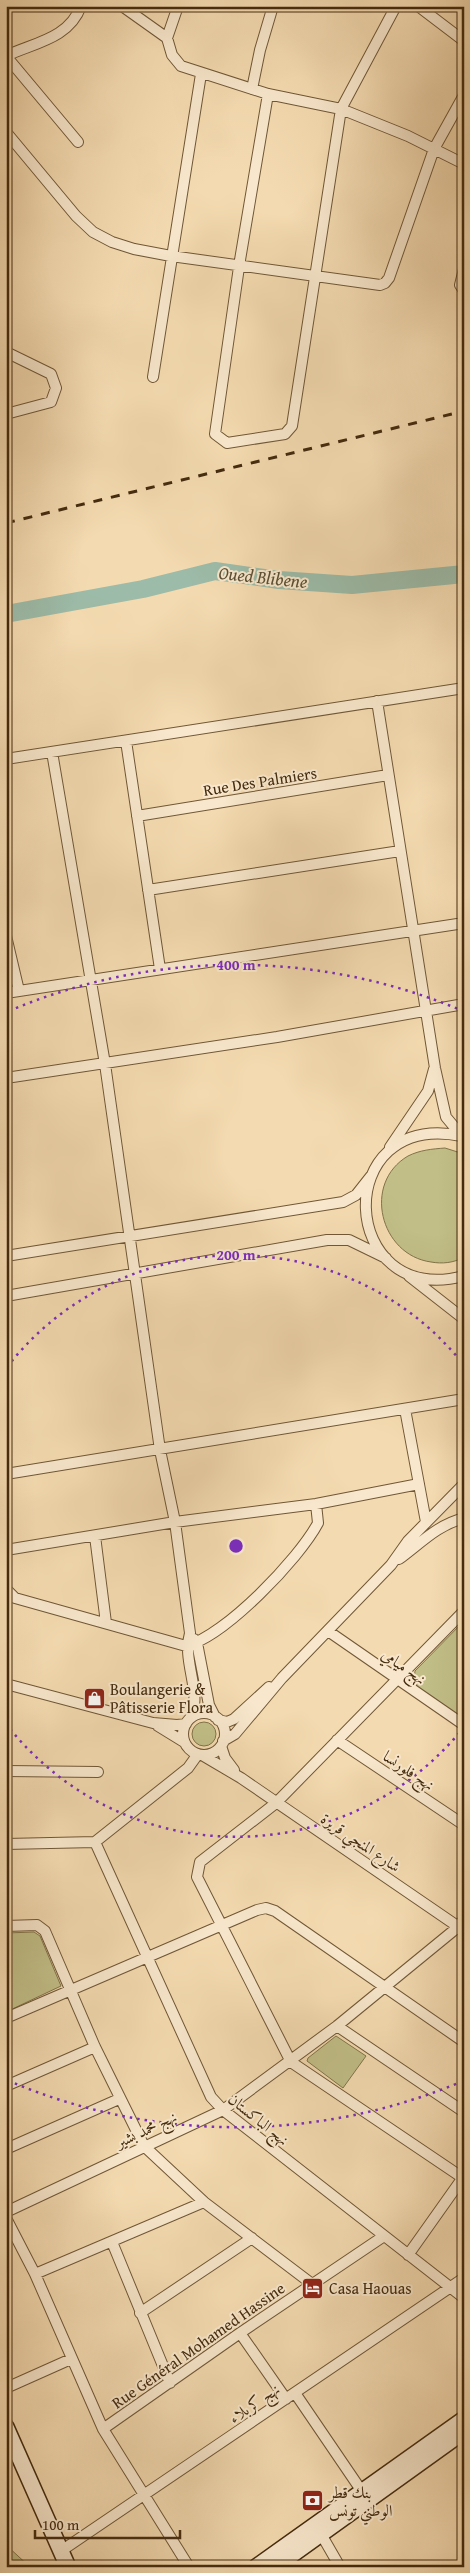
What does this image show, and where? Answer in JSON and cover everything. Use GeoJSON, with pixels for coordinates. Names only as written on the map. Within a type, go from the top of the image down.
{"type":"FeatureCollection","features":[{"type":"Feature","properties":{"kind":"main road"},"geometry":{"type":"LineString","coordinates":[[256,2567],[361,2490],[464,2419]]}},
{"type":"Feature","properties":{"kind":"main road"},"geometry":{"type":"LineString","coordinates":[[6,2427],[68,2567]]}},
{"type":"Feature","properties":{"kind":"main road"},"geometry":{"type":"LineString","coordinates":[[275,2567],[464,2432]]}},
{"type":"Feature","properties":{"kind":"street"},"geometry":{"type":"LineString","coordinates":[[78,142],[6,56],[28,45],[39,45],[50,40],[72,20],[81,6]]}},
{"type":"Feature","properties":{"kind":"street"},"geometry":{"type":"LineString","coordinates":[[122,6],[167,38],[175,61],[181,66],[268,94],[341,109],[464,164]]}},
{"type":"Feature","properties":{"kind":"street"},"geometry":{"type":"LineString","coordinates":[[167,38],[178,6]]}},
{"type":"Feature","properties":{"kind":"street"},"geometry":{"type":"LineString","coordinates":[[252,89],[260,50],[273,6]]}},
{"type":"Feature","properties":{"kind":"street"},"geometry":{"type":"LineString","coordinates":[[268,94],[239,267],[215,434],[227,443],[289,432],[317,275],[341,109],[396,6]]}},
{"type":"Feature","properties":{"kind":"street"},"geometry":{"type":"LineString","coordinates":[[418,6],[464,41]]}},
{"type":"Feature","properties":{"kind":"street"},"geometry":{"type":"LineString","coordinates":[[153,377],[201,74]]}},
{"type":"Feature","properties":{"kind":"street"},"geometry":{"type":"LineString","coordinates":[[6,132],[76,216],[93,232],[134,249],[239,267],[317,275],[380,285],[385,283],[434,149],[464,95]]}},
{"type":"Feature","properties":{"kind":"street"},"geometry":{"type":"LineString","coordinates":[[464,269],[460,286],[464,291]]}},
{"type":"Feature","properties":{"kind":"street"},"geometry":{"type":"LineString","coordinates":[[6,352],[51,374],[56,388],[51,402],[6,414]]}},
{"type":"Feature","properties":{"kind":"street"},"geometry":{"type":"LineString","coordinates":[[6,760],[464,688]]}},
{"type":"Feature","properties":{"kind":"street"},"geometry":{"type":"LineString","coordinates":[[377,701],[435,1068],[446,1117],[462,1136]]}},
{"type":"Feature","properties":{"kind":"street"},"geometry":{"type":"LineString","coordinates":[[126,741],[160,969]]}},
{"type":"Feature","properties":{"kind":"street"},"geometry":{"type":"LineString","coordinates":[[52,752],[105,1064],[160,1450],[175,1522],[190,1632],[186,1646],[195,1696],[183,1736],[187,1747],[200,1755]]}},
{"type":"Feature","properties":{"kind":"street","name":"Rue Des Palmiers"},"geometry":{"type":"LineString","coordinates":[[137,816],[388,775]]}},
{"type":"Feature","properties":{"kind":"street"},"geometry":{"type":"LineString","coordinates":[[148,890],[400,851]]}},
{"type":"Feature","properties":{"kind":"street"},"geometry":{"type":"LineString","coordinates":[[6,993],[464,923]]}},
{"type":"Feature","properties":{"kind":"street"},"geometry":{"type":"LineString","coordinates":[[6,936],[19,991]]}},
{"type":"Feature","properties":{"kind":"street"},"geometry":{"type":"LineString","coordinates":[[6,1078],[277,1037],[464,1004]]}},
{"type":"Feature","properties":{"kind":"street"},"geometry":{"type":"LineString","coordinates":[[6,1256],[344,1202],[356,1195],[386,1154],[428,1091],[435,1068]]}},
{"type":"Feature","properties":{"kind":"street"},"geometry":{"type":"LineString","coordinates":[[386,1154],[402,1142],[421,1134],[441,1132],[462,1136]]}},
{"type":"Feature","properties":{"kind":"street"},"geometry":{"type":"LineString","coordinates":[[371,1176],[366,1192],[366,1219],[375,1244],[386,1258],[400,1270],[464,1320]]}},
{"type":"Feature","properties":{"kind":"street"},"geometry":{"type":"LineString","coordinates":[[6,1296],[327,1240],[349,1240],[386,1258]]}},
{"type":"Feature","properties":{"kind":"street"},"geometry":{"type":"LineString","coordinates":[[400,1270],[416,1277],[432,1280],[450,1280],[464,1276]]}},
{"type":"Feature","properties":{"kind":"street"},"geometry":{"type":"LineString","coordinates":[[6,1474],[464,1399]]}},
{"type":"Feature","properties":{"kind":"street"},"geometry":{"type":"LineString","coordinates":[[405,1409],[426,1522]]}},
{"type":"Feature","properties":{"kind":"street"},"geometry":{"type":"LineString","coordinates":[[6,1550],[175,1522],[316,1504],[419,1484]]}},
{"type":"Feature","properties":{"kind":"street"},"geometry":{"type":"LineString","coordinates":[[391,1565],[408,1541],[464,1484]]}},
{"type":"Feature","properties":{"kind":"street"},"geometry":{"type":"LineString","coordinates":[[6,1589],[15,1598],[186,1646],[197,1643],[244,1609],[300,1550],[318,1524],[316,1504]]}},
{"type":"Feature","properties":{"kind":"street"},"geometry":{"type":"LineString","coordinates":[[6,1844],[95,1842],[188,1768],[200,1755],[213,1753],[222,1743],[235,1734],[282,1678],[391,1565],[430,1533],[464,1518]]}},
{"type":"Feature","properties":{"kind":"street"},"geometry":{"type":"LineString","coordinates":[[95,1536],[106,1623]]}},
{"type":"Feature","properties":{"kind":"street"},"geometry":{"type":"LineString","coordinates":[[408,2255],[463,2177],[291,2062],[197,1876],[197,1866],[276,1803],[398,1680],[464,1610]]}},
{"type":"Feature","properties":{"kind":"street","name":"نهج ميامي"},"geometry":{"type":"LineString","coordinates":[[328,1631],[464,1725]]}},
{"type":"Feature","properties":{"kind":"street"},"geometry":{"type":"LineString","coordinates":[[190,1632],[197,1643],[209,1705],[224,1730],[222,1743]]}},
{"type":"Feature","properties":{"kind":"street"},"geometry":{"type":"LineString","coordinates":[[6,1684],[153,1723],[177,1725],[203,1714],[227,1722],[282,1678]]}},
{"type":"Feature","properties":{"kind":"street"},"geometry":{"type":"LineString","coordinates":[[153,1723],[184,1742]]}},
{"type":"Feature","properties":{"kind":"street","name":"نهج فلورنسا"},"geometry":{"type":"LineString","coordinates":[[337,1740],[464,1825]]}},
{"type":"Feature","properties":{"kind":"street","name":"شارع المنجي قريرة"},"geometry":{"type":"LineString","coordinates":[[222,1743],[225,1758],[241,1778]]}},
{"type":"Feature","properties":{"kind":"street","name":"شارع المنجي قريرة"},"geometry":{"type":"LineString","coordinates":[[200,1755],[241,1778],[462,1925]]}},
{"type":"Feature","properties":{"kind":"street"},"geometry":{"type":"LineString","coordinates":[[6,1771],[98,1772]]}},
{"type":"Feature","properties":{"kind":"street","name":"نهج الباكستان"},"geometry":{"type":"LineString","coordinates":[[95,1842],[211,2097],[223,2110],[464,2298]]}},
{"type":"Feature","properties":{"kind":"street"},"geometry":{"type":"LineString","coordinates":[[6,2018],[148,1956],[257,1910],[266,1908],[275,1911],[464,2042]]}},
{"type":"Feature","properties":{"kind":"street"},"geometry":{"type":"LineString","coordinates":[[6,1926],[37,1925],[43,1928],[119,2099],[144,2146],[204,2202],[312,2284]]}},
{"type":"Feature","properties":{"kind":"street","name":"نهج محمد بشير"},"geometry":{"type":"LineString","coordinates":[[6,2212],[223,2110],[291,2062],[462,1925]]}},
{"type":"Feature","properties":{"kind":"street"},"geometry":{"type":"LineString","coordinates":[[337,2026],[464,2112]]}},
{"type":"Feature","properties":{"kind":"street"},"geometry":{"type":"LineString","coordinates":[[6,2086],[95,2047]]}},
{"type":"Feature","properties":{"kind":"street"},"geometry":{"type":"LineString","coordinates":[[6,2149],[119,2099]]}},
{"type":"Feature","properties":{"kind":"street"},"geometry":{"type":"LineString","coordinates":[[35,2274],[204,2202]]}},
{"type":"Feature","properties":{"kind":"street"},"geometry":{"type":"LineString","coordinates":[[6,2218],[35,2274],[103,2430],[143,2497],[189,2567]]}},
{"type":"Feature","properties":{"kind":"street","name":"Rue Général Mohamed Hassine"},"geometry":{"type":"LineString","coordinates":[[103,2430],[240,2333],[384,2236]]}},
{"type":"Feature","properties":{"kind":"street"},"geometry":{"type":"LineString","coordinates":[[140,2314],[252,2238]]}},
{"type":"Feature","properties":{"kind":"street"},"geometry":{"type":"LineString","coordinates":[[112,2242],[170,2383]]}},
{"type":"Feature","properties":{"kind":"street","name":"نهج كربلاء"},"geometry":{"type":"LineString","coordinates":[[61,2551],[464,2278]]}},
{"type":"Feature","properties":{"kind":"street"},"geometry":{"type":"LineString","coordinates":[[240,2333],[286,2399]]}},
{"type":"Feature","properties":{"kind":"street"},"geometry":{"type":"LineString","coordinates":[[6,2388],[71,2359]]}},
{"type":"Feature","properties":{"kind":"street"},"geometry":{"type":"LineString","coordinates":[[295,2393],[361,2490]]}},
{"type":"Feature","properties":{"kind":"street"},"geometry":{"type":"LineString","coordinates":[[321,2534],[340,2567]]}},
{"type":"Feature","properties":{"kind":"shaded area"},"geometry":{"type":"Polygon","coordinates":[[[445,1148],[464,1154],[464,1257],[452,1262],[439,1263],[413,1257],[399,1246],[389,1233],[383,1216],[382,1200],[385,1183],[394,1168],[408,1156],[431,1149],[445,1148]]]}},
{"type":"Feature","properties":{"kind":"shaded area"},"geometry":{"type":"Polygon","coordinates":[[[464,1621],[464,1719],[418,1688],[414,1680],[415,1671],[464,1621]]]}},
{"type":"Feature","properties":{"kind":"shaded area"},"geometry":{"type":"Polygon","coordinates":[[[204,1722],[213,1725],[216,1734],[213,1743],[204,1746],[195,1743],[192,1734],[195,1725],[204,1722]]]}},
{"type":"Feature","properties":{"kind":"shaded area"},"geometry":{"type":"Polygon","coordinates":[[[34,1932],[40,1936],[61,1986],[6,2012],[6,1933],[34,1932]]]}},
{"type":"Feature","properties":{"kind":"shaded area"},"geometry":{"type":"Polygon","coordinates":[[[336,2036],[366,2056],[343,2088],[307,2061],[308,2058],[336,2036]]]}},
{"type":"Feature","properties":{"kind":"shaded area"},"geometry":{"type":"Polygon","coordinates":[[[6,2545],[30,2567],[6,2567],[6,2545]]]}},
{"type":"Feature","properties":{"kind":"waterway","name":"Oued Blibene"},"geometry":{"type":"LineString","coordinates":[[6,614],[143,589],[215,571],[279,580],[352,585],[464,574]]}},
{"type":"Feature","properties":{"kind":"railway"},"geometry":{"type":"LineString","coordinates":[[6,523],[464,411]]}},
{"type":"Feature","properties":{"kind":"place","name":"Boulangerie & Pâtisserie Flora"},"geometry":{"type":"Point","coordinates":[94,1698]}},
{"type":"Feature","properties":{"kind":"place","name":"Casa Haouas"},"geometry":{"type":"Point","coordinates":[313,2288]}},
{"type":"Feature","properties":{"kind":"place","name":"بنك قطر الوطني تونس"},"geometry":{"type":"Point","coordinates":[313,2501]}}]}
